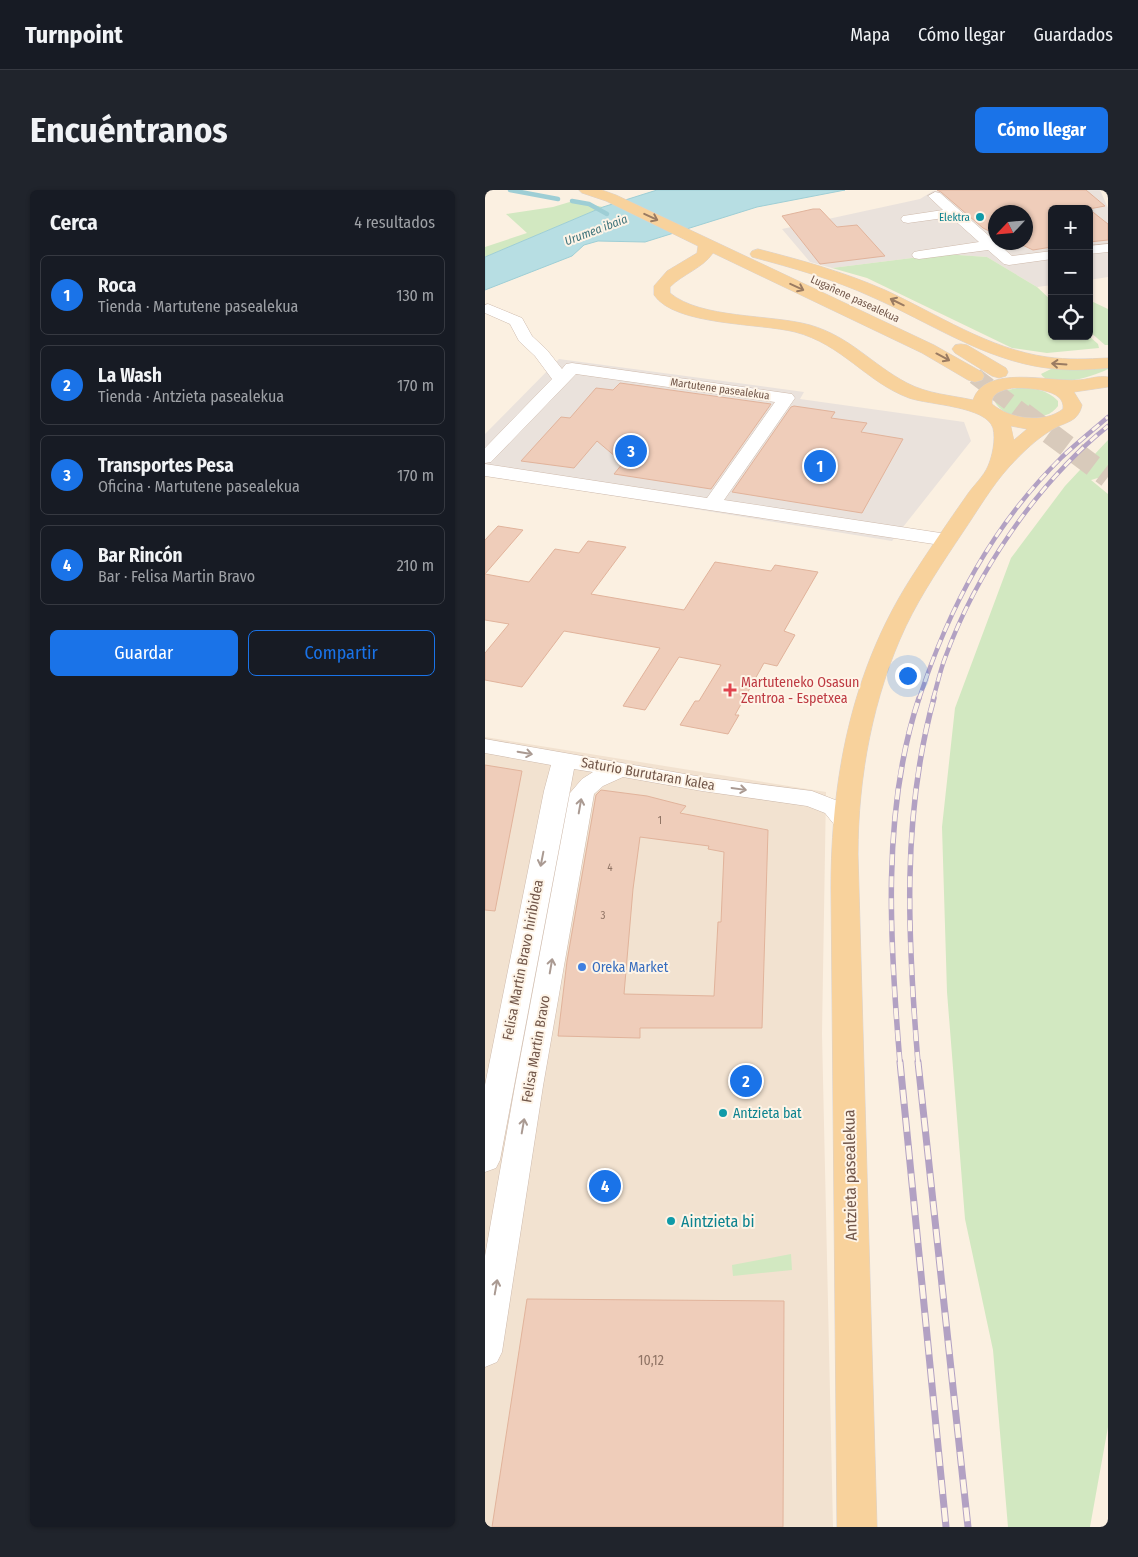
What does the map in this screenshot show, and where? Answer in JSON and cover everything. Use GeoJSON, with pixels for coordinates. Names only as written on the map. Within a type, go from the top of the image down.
{"type":"FeatureCollection","features":[{"type":"Feature","properties":{"kind":"main road"},"geometry":{"type":"LineString","coordinates":[[587,190],[621,194],[702,237],[706,252],[703,256],[662,286],[662,295],[677,306],[696,312],[774,323],[816,333],[842,345],[883,378],[922,396],[971,405],[1005,420],[1028,424],[1051,422]]}},
{"type":"Feature","properties":{"kind":"main road","name":"Lugañene pasealekua"},"geometry":{"type":"LineString","coordinates":[[702,237],[758,254],[952,345],[999,372]]}},
{"type":"Feature","properties":{"kind":"main road","name":"Lugañene pasealekua"},"geometry":{"type":"LineString","coordinates":[[702,237],[774,276],[928,349],[975,376]]}},
{"type":"Feature","properties":{"kind":"main road"},"geometry":{"type":"LineString","coordinates":[[758,254],[847,280],[879,293],[988,347],[1012,356],[1041,362],[1072,365],[1108,363]]}},
{"type":"Feature","properties":{"kind":"main road","name":"Lugañene pasealekua"},"geometry":{"type":"LineString","coordinates":[[665,282],[690,273],[718,271],[774,276]]}},
{"type":"Feature","properties":{"kind":"main road"},"geometry":{"type":"LineString","coordinates":[[988,347],[1045,385],[1068,395],[1073,407]]}},
{"type":"Feature","properties":{"kind":"main road"},"geometry":{"type":"LineString","coordinates":[[905,389],[950,393],[989,390],[1011,383],[1077,386],[1106,381]]}},
{"type":"Feature","properties":{"kind":"main road"},"geometry":{"type":"LineString","coordinates":[[998,464],[1022,441],[1051,422],[1066,416],[1087,394],[1106,381]]}},
{"type":"Feature","properties":{"kind":"main road"},"geometry":{"type":"LineString","coordinates":[[846,822],[850,784],[872,684],[888,640],[909,600],[1002,456],[1003,432],[992,414],[983,406],[981,400],[983,395],[989,390]]}},
{"type":"Feature","properties":{"kind":"main road","name":"Antzieta pasealekua"},"geometry":{"type":"LineString","coordinates":[[846,822],[845,898],[857,1527]]}},
{"type":"Feature","properties":{"kind":"street"},"geometry":{"type":"LineString","coordinates":[[935,196],[988,242]]}},
{"type":"Feature","properties":{"kind":"street"},"geometry":{"type":"LineString","coordinates":[[908,219],[953,213]]}},
{"type":"Feature","properties":{"kind":"street"},"geometry":{"type":"LineString","coordinates":[[919,255],[988,246]]}},
{"type":"Feature","properties":{"kind":"street"},"geometry":{"type":"LineString","coordinates":[[1093,250],[1108,248]]}},
{"type":"Feature","properties":{"kind":"street"},"geometry":{"type":"LineString","coordinates":[[997,250],[1009,261],[1048,256]]}},
{"type":"Feature","properties":{"kind":"street"},"geometry":{"type":"LineString","coordinates":[[488,309],[516,322],[525,338],[541,353],[561,379]]}},
{"type":"Feature","properties":{"kind":"street","name":"Martutene pasealekua"},"geometry":{"type":"LineString","coordinates":[[485,458],[572,368],[786,398],[712,504]]}},
{"type":"Feature","properties":{"kind":"street"},"geometry":{"type":"LineString","coordinates":[[485,470],[947,540]]}},
{"type":"Feature","properties":{"kind":"street","name":"Saturio Burutaran kalea"},"geometry":{"type":"LineString","coordinates":[[485,746],[702,784],[812,799]]}},
{"type":"Feature","properties":{"kind":"street","name":"Felisa Martin Bravo hiribidea"},"geometry":{"type":"LineString","coordinates":[[485,1160],[495,1056],[564,760]]}},
{"type":"Feature","properties":{"kind":"street","name":"Felisa Martin Bravo"},"geometry":{"type":"LineString","coordinates":[[485,1352],[529,1086],[582,793],[588,784],[596,778],[622,770]]}},
{"type":"Feature","properties":{"kind":"street"},"geometry":{"type":"LineString","coordinates":[[812,799],[835,795],[850,784]]}},
{"type":"Feature","properties":{"kind":"street"},"geometry":{"type":"LineString","coordinates":[[812,799],[834,808],[846,822]]}},
{"type":"Feature","properties":{"kind":"shaded area"},"geometry":{"type":"Polygon","coordinates":[[[946,190],[1100,190],[1108,208],[1108,277],[1093,279],[1093,205],[1048,205],[1048,286],[1037,287],[987,257],[944,254],[832,268],[810,262],[782,229],[920,199],[933,191],[946,190]]]}},
{"type":"Feature","properties":{"kind":"shaded area"},"geometry":{"type":"Polygon","coordinates":[[[559,359],[804,392],[800,399],[964,422],[971,441],[892,541],[485,475],[485,434],[559,359]]]}},
{"type":"Feature","properties":{"kind":"shaded area"},"geometry":{"type":"Polygon","coordinates":[[[485,737],[826,792],[822,1034],[833,1527],[485,1527],[485,737]]]}},
{"type":"Feature","properties":{"kind":"green space"},"geometry":{"type":"Polygon","coordinates":[[[573,201],[603,207],[485,257],[485,247],[527,233],[506,214],[553,207],[573,201]]]}},
{"type":"Feature","properties":{"kind":"green space"},"geometry":{"type":"Polygon","coordinates":[[[944,254],[987,257],[1037,287],[1048,297],[1048,340],[1093,340],[1098,344],[1099,348],[1047,353],[1012,348],[867,278],[832,268],[944,254]]]}},
{"type":"Feature","properties":{"kind":"green space"},"geometry":{"type":"Polygon","coordinates":[[[1093,302],[1108,309],[1108,345],[1105,345],[1093,334],[1093,302]]]}},
{"type":"Feature","properties":{"kind":"green space"},"geometry":{"type":"Polygon","coordinates":[[[1108,366],[1108,369],[1104,371],[1071,381],[1053,381],[1046,379],[1041,374],[1055,367],[1108,366]]]}},
{"type":"Feature","properties":{"kind":"green space"},"geometry":{"type":"Polygon","coordinates":[[[1017,388],[1034,389],[1049,394],[1058,401],[1058,406],[1045,416],[1035,418],[1026,418],[1007,413],[995,402],[996,397],[1008,390],[1017,388]]]}},
{"type":"Feature","properties":{"kind":"green space"},"geometry":{"type":"Polygon","coordinates":[[[1108,440],[1108,475],[1091,480],[1108,494],[1108,1427],[1090,1527],[1008,1527],[993,1350],[965,1219],[947,992],[942,827],[955,708],[1011,558],[1065,486],[1108,440]]]}},
{"type":"Feature","properties":{"kind":"green space"},"geometry":{"type":"Polygon","coordinates":[[[791,1254],[792,1270],[733,1276],[732,1265],[791,1254]]]}},
{"type":"Feature","properties":{"kind":"water","name":"Urumea ibaia"},"geometry":{"type":"Polygon","coordinates":[[[657,190],[845,190],[757,207],[645,242],[598,241],[584,245],[572,256],[485,290],[485,257],[603,207],[657,190]]]}},
{"type":"Feature","properties":{"kind":"building","name":"Elektra"},"geometry":{"type":"Polygon","coordinates":[[[937,190],[1086,190],[1105,206],[1093,208],[1093,205],[1048,205],[1048,248],[1033,250],[1033,205],[988,205],[988,230],[937,190]]]}},
{"type":"Feature","properties":{"kind":"building"},"geometry":{"type":"Polygon","coordinates":[[[820,209],[837,227],[857,225],[885,256],[820,264],[782,216],[820,209]]]}},
{"type":"Feature","properties":{"kind":"building"},"geometry":{"type":"Polygon","coordinates":[[[1093,212],[1108,224],[1108,240],[1093,242],[1093,212]]]}},
{"type":"Feature","properties":{"kind":"building"},"geometry":{"type":"Polygon","coordinates":[[[620,383],[771,404],[711,489],[614,474],[623,463],[597,441],[574,468],[521,461],[561,417],[570,418],[596,388],[613,390],[620,383]]]}},
{"type":"Feature","properties":{"kind":"building"},"geometry":{"type":"Polygon","coordinates":[[[791,407],[835,412],[831,418],[867,423],[861,432],[903,439],[862,513],[732,492],[791,407]]]}},
{"type":"Feature","properties":{"kind":"building"},"geometry":{"type":"Polygon","coordinates":[[[498,526],[523,530],[485,574],[485,540],[498,526]]]}},
{"type":"Feature","properties":{"kind":"building"},"geometry":{"type":"Polygon","coordinates":[[[588,541],[626,547],[591,594],[684,610],[715,562],[771,571],[775,565],[818,572],[784,631],[795,635],[777,666],[764,663],[735,715],[739,715],[728,734],[680,725],[695,701],[699,701],[721,665],[679,657],[645,710],[623,706],[660,648],[564,631],[522,687],[485,680],[485,653],[509,624],[485,620],[485,574],[529,582],[555,549],[579,553],[588,541]]]}},
{"type":"Feature","properties":{"kind":"building"},"geometry":{"type":"Polygon","coordinates":[[[485,765],[522,771],[495,911],[485,910],[485,765]]]}},
{"type":"Feature","properties":{"kind":"building"},"geometry":{"type":"Polygon","coordinates":[[[601,790],[647,796],[686,806],[680,813],[768,830],[762,1028],[640,1028],[640,1038],[558,1036],[567,961],[596,795],[601,790]],[[640,837],[633,889],[624,994],[714,996],[718,922],[721,922],[724,852],[708,849],[709,846],[640,837]]]}},
{"type":"Feature","properties":{"kind":"building"},"geometry":{"type":"Polygon","coordinates":[[[527,1299],[784,1301],[783,1527],[492,1527],[527,1299]]]}},
{"type":"Feature","properties":{"kind":"waterway"},"geometry":{"type":"LineString","coordinates":[[510,190],[558,199]]}},
{"type":"Feature","properties":{"kind":"waterway","name":"Urumea ibaia"},"geometry":{"type":"LineString","coordinates":[[572,201],[589,204],[607,214]]}},
{"type":"Feature","properties":{"kind":"tunnel"},"geometry":{"type":"LineString","coordinates":[[975,376],[1025,414]]}},
{"type":"Feature","properties":{"kind":"tunnel"},"geometry":{"type":"LineString","coordinates":[[1023,413],[1108,477]]}},
{"type":"Feature","properties":{"kind":"railway"},"geometry":{"type":"LineString","coordinates":[[919,699],[944,632],[959,600],[994,540],[1037,483],[1062,457],[1108,417]]}},
{"type":"Feature","properties":{"kind":"railway"},"geometry":{"type":"LineString","coordinates":[[933,699],[943,663],[958,626],[991,562],[1033,502],[1057,474],[1108,426]]}},
{"type":"Feature","properties":{"kind":"railway"},"geometry":{"type":"LineString","coordinates":[[900,1063],[893,972],[891,879],[899,786],[907,742],[919,698]]}},
{"type":"Feature","properties":{"kind":"railway"},"geometry":{"type":"LineString","coordinates":[[918,1063],[910,925],[912,833],[923,743],[934,698]]}},
{"type":"Feature","properties":{"kind":"railway"},"geometry":{"type":"LineString","coordinates":[[900,1062],[946,1527]]}},
{"type":"Feature","properties":{"kind":"railway"},"geometry":{"type":"LineString","coordinates":[[918,1062],[968,1527]]}},
{"type":"Feature","properties":{"kind":"place","name":"Elektra"},"geometry":{"type":"Point","coordinates":[980,217]}},
{"type":"Feature","properties":{"kind":"place","name":"Transportes Pesa"},"geometry":{"type":"Point","coordinates":[631,451]}},
{"type":"Feature","properties":{"kind":"place","name":"Roca"},"geometry":{"type":"Point","coordinates":[820,466]}},
{"type":"Feature","properties":{"kind":"place","name":"Martuteneko Osasun Zentroa - Espetxea"},"geometry":{"type":"Point","coordinates":[730,690]}},
{"type":"Feature","properties":{"kind":"place","name":"Oreka Market"},"geometry":{"type":"Point","coordinates":[582,967]}},
{"type":"Feature","properties":{"kind":"place","name":"La Wash"},"geometry":{"type":"Point","coordinates":[746,1081]}},
{"type":"Feature","properties":{"kind":"place","name":"Antzieta bat"},"geometry":{"type":"Point","coordinates":[723,1113]}},
{"type":"Feature","properties":{"kind":"place","name":"Bar Rincón"},"geometry":{"type":"Point","coordinates":[605,1186]}},
{"type":"Feature","properties":{"kind":"place","name":"Aintzieta bi"},"geometry":{"type":"Point","coordinates":[671,1221]}}]}
